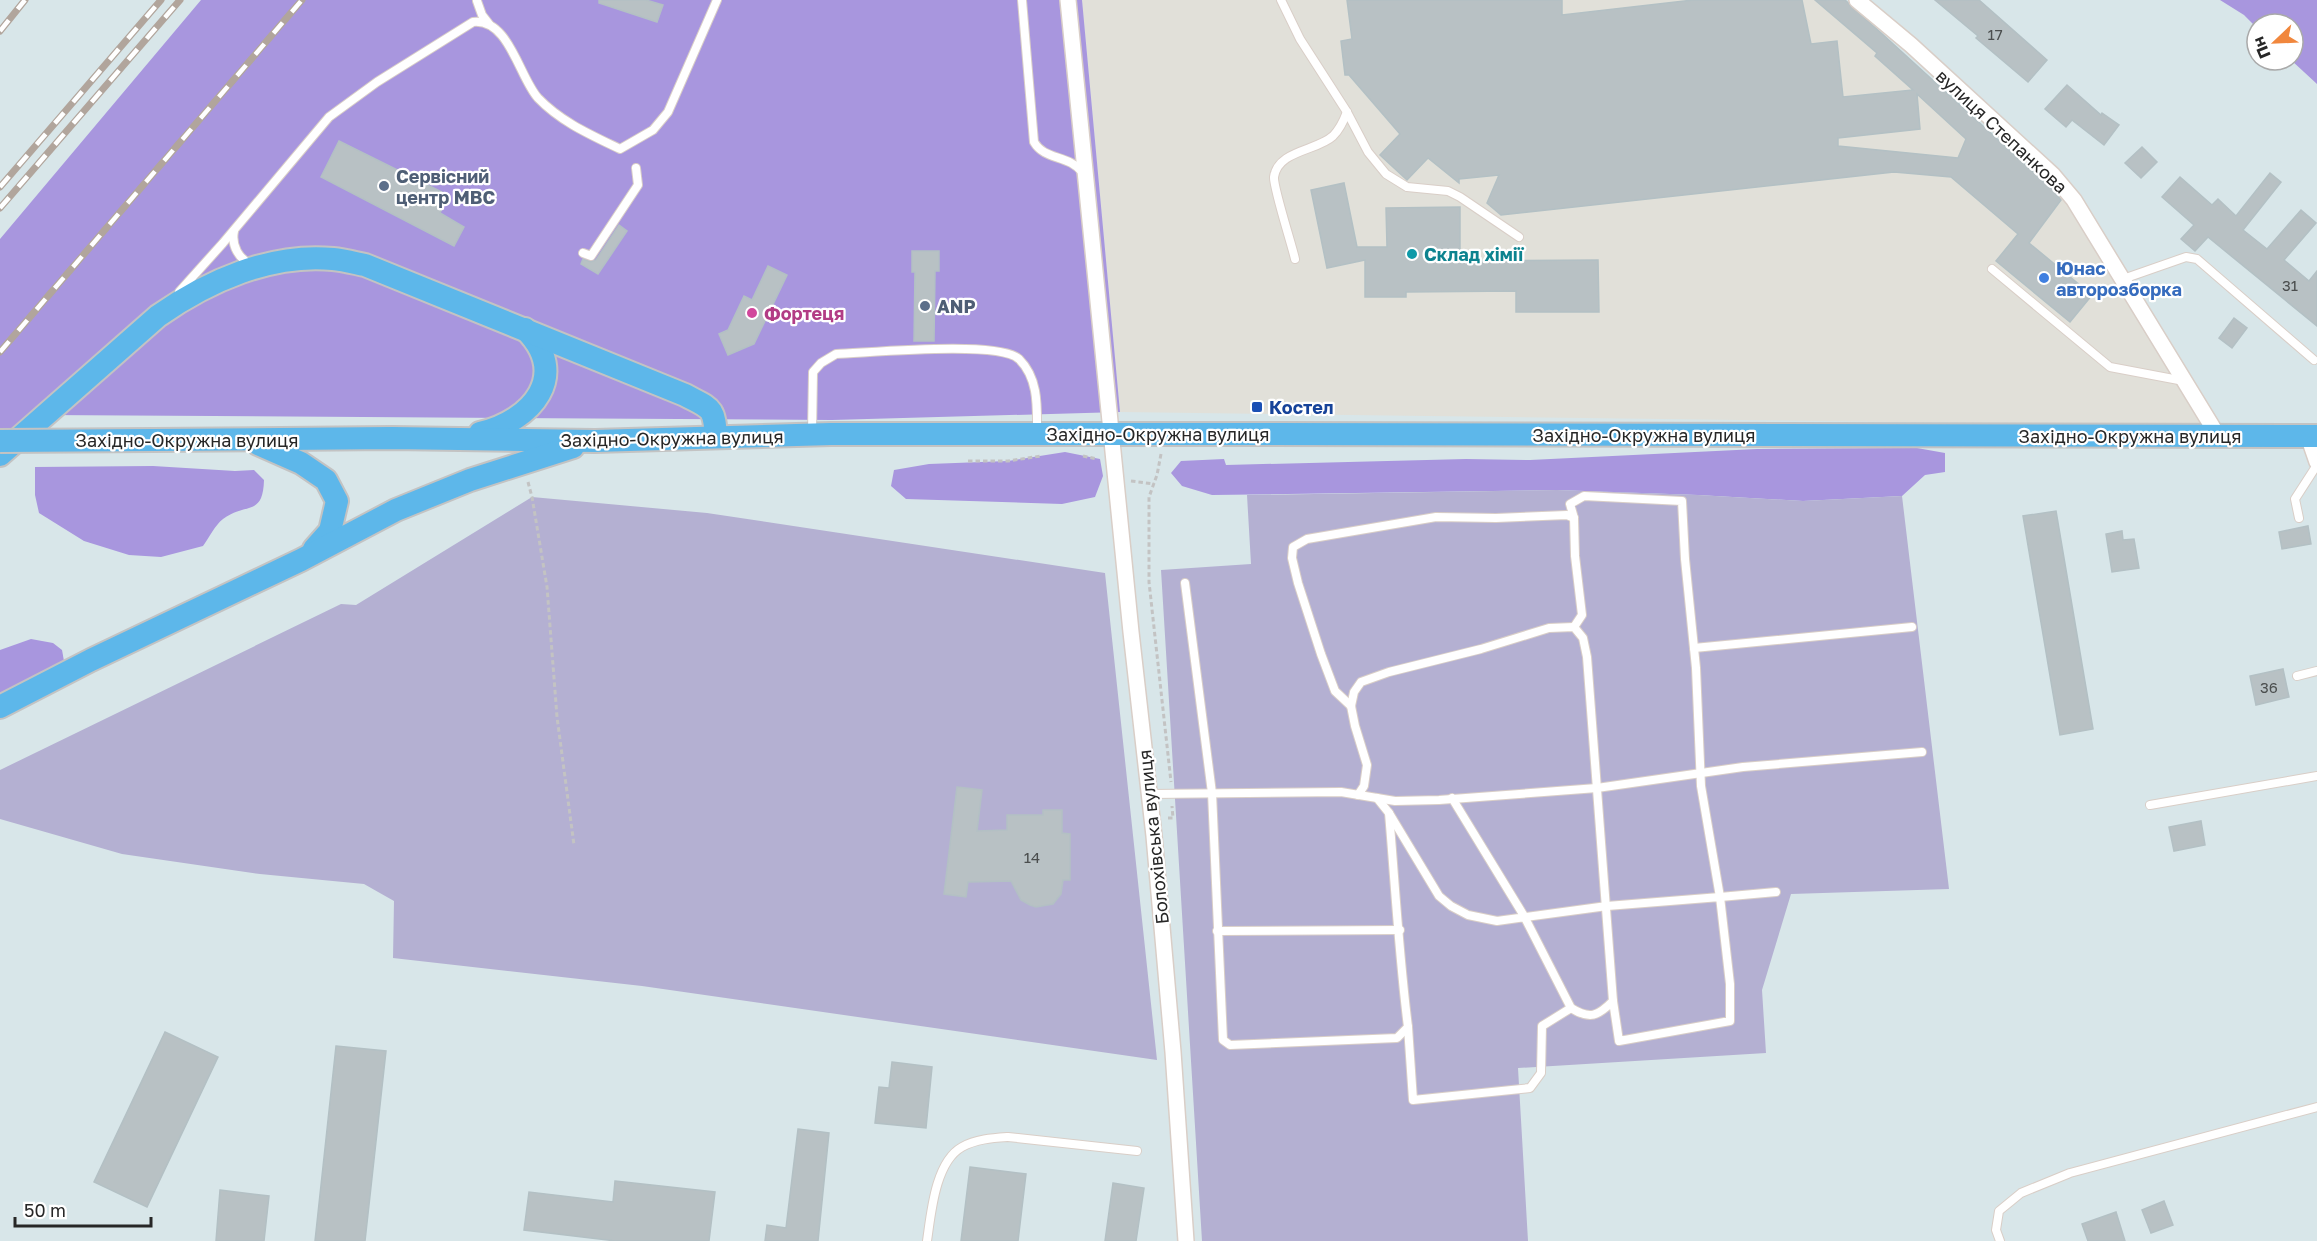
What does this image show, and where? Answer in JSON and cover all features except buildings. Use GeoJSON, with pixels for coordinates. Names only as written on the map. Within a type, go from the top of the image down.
{"type":"FeatureCollection","features":[{"type":"Feature","properties":{"kind":"main road"},"geometry":{"type":"LineString","coordinates":[[0,455],[158,316],[184,297],[242,271],[307,258],[334,259],[365,265],[685,395],[710,409],[715,415],[716,437]]}},
{"type":"Feature","properties":{"kind":"main road"},"geometry":{"type":"LineString","coordinates":[[447,439],[484,432],[510,423],[528,411],[537,400],[545,369],[535,339],[525,329]]}},
{"type":"Feature","properties":{"kind":"main road","name":"Західно-Окружна вулиця"},"geometry":{"type":"LineString","coordinates":[[0,441],[447,439],[595,441],[812,435],[1039,445],[1112,434],[2313,436]]}},
{"type":"Feature","properties":{"kind":"main road"},"geometry":{"type":"LineString","coordinates":[[251,441],[301,463],[326,480],[337,501],[330,531],[317,547],[280,570]]}},
{"type":"Feature","properties":{"kind":"main road"},"geometry":{"type":"LineString","coordinates":[[0,707],[280,570],[396,510],[470,480],[595,441]]}},
{"type":"Feature","properties":{"kind":"street","name":"Болохівська вулиця"},"geometry":{"type":"LineString","coordinates":[[1068,0],[1131,632],[1150,794],[1173,1052],[1186,1241]]}},
{"type":"Feature","properties":{"kind":"street","name":"вулиця Степанкова"},"geometry":{"type":"LineString","coordinates":[[1857,0],[1911,45],[2053,175],[2074,200],[2218,436]]}},
{"type":"Feature","properties":{"kind":"street"},"geometry":{"type":"LineString","coordinates":[[2313,436],[2317,464]]}},
{"type":"Feature","properties":{"kind":"lane"},"geometry":{"type":"LineString","coordinates":[[477,1],[482,15],[503,37],[537,97],[561,119],[621,149],[653,130],[668,112],[717,0]]}},
{"type":"Feature","properties":{"kind":"lane"},"geometry":{"type":"LineString","coordinates":[[1022,0],[1034,142],[1045,154],[1075,163],[1087,182]]}},
{"type":"Feature","properties":{"kind":"lane"},"geometry":{"type":"LineString","coordinates":[[1281,0],[1300,39],[1347,112],[1368,152],[1386,174],[1407,187],[1448,191],[1519,237]]}},
{"type":"Feature","properties":{"kind":"lane"},"geometry":{"type":"LineString","coordinates":[[473,22],[477,1]]}},
{"type":"Feature","properties":{"kind":"lane"},"geometry":{"type":"LineString","coordinates":[[158,316],[234,231],[329,117],[377,82],[473,22],[480,21],[490,25]]}},
{"type":"Feature","properties":{"kind":"lane"},"geometry":{"type":"LineString","coordinates":[[1295,259],[1274,178],[1279,165],[1293,155],[1325,142],[1335,135],[1347,112]]}},
{"type":"Feature","properties":{"kind":"lane"},"geometry":{"type":"LineString","coordinates":[[1067,160],[1078,153],[1084,143]]}},
{"type":"Feature","properties":{"kind":"lane"},"geometry":{"type":"LineString","coordinates":[[583,253],[591,256],[638,185],[636,168]]}},
{"type":"Feature","properties":{"kind":"lane"},"geometry":{"type":"LineString","coordinates":[[234,231],[233,244],[241,258],[250,264],[262,266]]}},
{"type":"Feature","properties":{"kind":"lane"},"geometry":{"type":"LineString","coordinates":[[2123,279],[2186,257],[2197,259],[2314,360]]}},
{"type":"Feature","properties":{"kind":"lane"},"geometry":{"type":"LineString","coordinates":[[1992,268],[2110,367],[2185,381]]}},
{"type":"Feature","properties":{"kind":"lane"},"geometry":{"type":"LineString","coordinates":[[812,435],[813,372],[821,363],[836,354],[986,349],[1017,357],[1028,369],[1034,384],[1037,403],[1039,445]]}},
{"type":"Feature","properties":{"kind":"lane"},"geometry":{"type":"LineString","coordinates":[[2299,518],[2295,499],[2317,464]]}},
{"type":"Feature","properties":{"kind":"lane"},"geometry":{"type":"LineString","coordinates":[[1584,496],[1682,501],[1704,806],[1720,897],[1730,984],[1730,1021],[1619,1041],[1613,1001],[1587,657],[1583,639],[1574,627],[1582,615],[1575,556],[1574,518],[1570,504],[1584,496]]}},
{"type":"Feature","properties":{"kind":"lane"},"geometry":{"type":"LineString","coordinates":[[1351,706],[1335,691],[1321,654],[1298,583],[1292,558],[1293,547],[1307,539],[1436,517],[1496,518],[1567,515],[1574,518]]}},
{"type":"Feature","properties":{"kind":"lane"},"geometry":{"type":"LineString","coordinates":[[1185,583],[1212,793],[1223,1040],[1230,1045],[1397,1038],[1408,1027]]}},
{"type":"Feature","properties":{"kind":"lane"},"geometry":{"type":"LineString","coordinates":[[1358,795],[1364,786],[1366,765],[1351,706],[1354,692],[1361,682],[1389,672],[1481,649],[1549,628],[1574,627]]}},
{"type":"Feature","properties":{"kind":"lane"},"geometry":{"type":"LineString","coordinates":[[1694,648],[1912,627]]}},
{"type":"Feature","properties":{"kind":"lane"},"geometry":{"type":"LineString","coordinates":[[2297,676],[2317,671]]}},
{"type":"Feature","properties":{"kind":"lane"},"geometry":{"type":"LineString","coordinates":[[1150,794],[1341,792],[1395,801],[1452,798],[1597,788],[1743,767],[1922,752]]}},
{"type":"Feature","properties":{"kind":"lane"},"geometry":{"type":"LineString","coordinates":[[2150,805],[2317,776]]}},
{"type":"Feature","properties":{"kind":"lane"},"geometry":{"type":"LineString","coordinates":[[1377,798],[1389,813],[1439,896],[1468,915],[1497,921],[1607,906],[1776,892]]}},
{"type":"Feature","properties":{"kind":"lane"},"geometry":{"type":"LineString","coordinates":[[1452,798],[1524,916],[1571,1008],[1583,1016],[1593,1016],[1613,1001]]}},
{"type":"Feature","properties":{"kind":"lane"},"geometry":{"type":"LineString","coordinates":[[1389,813],[1413,1100],[1530,1088],[1541,1073],[1542,1026],[1571,1008]]}},
{"type":"Feature","properties":{"kind":"lane"},"geometry":{"type":"LineString","coordinates":[[1217,931],[1400,930]]}},
{"type":"Feature","properties":{"kind":"lane"},"geometry":{"type":"LineString","coordinates":[[2000,1241],[1996,1230],[1999,1211],[2021,1193],[2070,1173],[2317,1107]]}},
{"type":"Feature","properties":{"kind":"lane"},"geometry":{"type":"LineString","coordinates":[[927,1241],[940,1177],[946,1164],[961,1147],[989,1138],[1008,1137],[1137,1152]]}},
{"type":"Feature","properties":{"kind":"path"},"geometry":{"type":"LineString","coordinates":[[968,461],[1008,461],[1039,445]]}},
{"type":"Feature","properties":{"kind":"path"},"geometry":{"type":"LineString","coordinates":[[1074,454],[1100,459],[1103,476],[1154,484]]}},
{"type":"Feature","properties":{"kind":"path"},"geometry":{"type":"LineString","coordinates":[[1161,454],[1149,496],[1149,582],[1173,818]]}},
{"type":"Feature","properties":{"kind":"path"},"geometry":{"type":"LineString","coordinates":[[522,463],[532,497],[547,587],[557,717],[574,845]]}},
{"type":"Feature","properties":{"kind":"shaded area"},"geometry":{"type":"Polygon","coordinates":[[[201,0],[1082,0],[1120,412],[832,420],[44,415],[0,455],[0,239],[201,0]]]}},
{"type":"Feature","properties":{"kind":"shaded area"},"geometry":{"type":"Polygon","coordinates":[[[1082,0],[1845,0],[2065,201],[2202,426],[1120,412],[1082,0]]]}},
{"type":"Feature","properties":{"kind":"shaded area"},"geometry":{"type":"Polygon","coordinates":[[[2220,0],[2317,0],[2317,84],[2304,72],[2305,12],[2245,12],[2244,15],[2220,0]]]}},
{"type":"Feature","properties":{"kind":"shaded area"},"geometry":{"type":"Polygon","coordinates":[[[1917,448],[1945,453],[1945,472],[1925,475],[1902,496],[1803,501],[1557,490],[1212,495],[1182,486],[1171,473],[1181,461],[1224,459],[1226,465],[1466,459],[1530,460],[1757,449],[1917,448]]]}},
{"type":"Feature","properties":{"kind":"shaded area"},"geometry":{"type":"Polygon","coordinates":[[[1065,452],[1100,459],[1103,476],[1095,497],[1062,504],[906,499],[891,486],[894,470],[929,464],[1008,461],[1065,452]]]}},
{"type":"Feature","properties":{"kind":"shaded area"},"geometry":{"type":"Polygon","coordinates":[[[153,466],[254,470],[264,480],[263,492],[257,504],[223,519],[203,546],[161,557],[129,555],[84,541],[39,513],[35,495],[35,467],[153,466]]]}},
{"type":"Feature","properties":{"kind":"shaded area"},"geometry":{"type":"Polygon","coordinates":[[[1557,490],[1803,501],[1902,496],[1949,889],[1791,894],[1762,990],[1766,1053],[1518,1068],[1528,1241],[1202,1241],[1161,570],[1251,564],[1247,495],[1557,490]]]}},
{"type":"Feature","properties":{"kind":"shaded area"},"geometry":{"type":"Polygon","coordinates":[[[532,497],[707,513],[1105,573],[1157,1060],[642,986],[393,958],[394,901],[364,884],[260,874],[122,854],[0,819],[0,770],[341,604],[356,605],[532,497]]]}},
{"type":"Feature","properties":{"kind":"shaded area"},"geometry":{"type":"Polygon","coordinates":[[[31,639],[53,643],[62,650],[64,661],[60,670],[0,700],[0,650],[31,639]]]}},
{"type":"Feature","properties":{"kind":"railway"},"geometry":{"type":"LineString","coordinates":[[0,31],[25,0]]}},
{"type":"Feature","properties":{"kind":"railway"},"geometry":{"type":"LineString","coordinates":[[0,187],[161,0]]}},
{"type":"Feature","properties":{"kind":"railway"},"geometry":{"type":"LineString","coordinates":[[0,208],[180,0]]}},
{"type":"Feature","properties":{"kind":"railway"},"geometry":{"type":"LineString","coordinates":[[0,352],[302,0]]}},
{"type":"Feature","properties":{"kind":"place","name":"Сервісний центр МВС"},"geometry":{"type":"Point","coordinates":[384,186]}},
{"type":"Feature","properties":{"kind":"place","name":"Склад хімії"},"geometry":{"type":"Point","coordinates":[1412,254]}},
{"type":"Feature","properties":{"kind":"place","name":"Юнас авторозборка"},"geometry":{"type":"Point","coordinates":[2044,278]}},
{"type":"Feature","properties":{"kind":"place","name":"ANP"},"geometry":{"type":"Point","coordinates":[925,306]}},
{"type":"Feature","properties":{"kind":"place","name":"Фортеця"},"geometry":{"type":"Point","coordinates":[752,313]}},
{"type":"Feature","properties":{"kind":"place","name":"Костел"},"geometry":{"type":"Point","coordinates":[1257,407]}}]}
